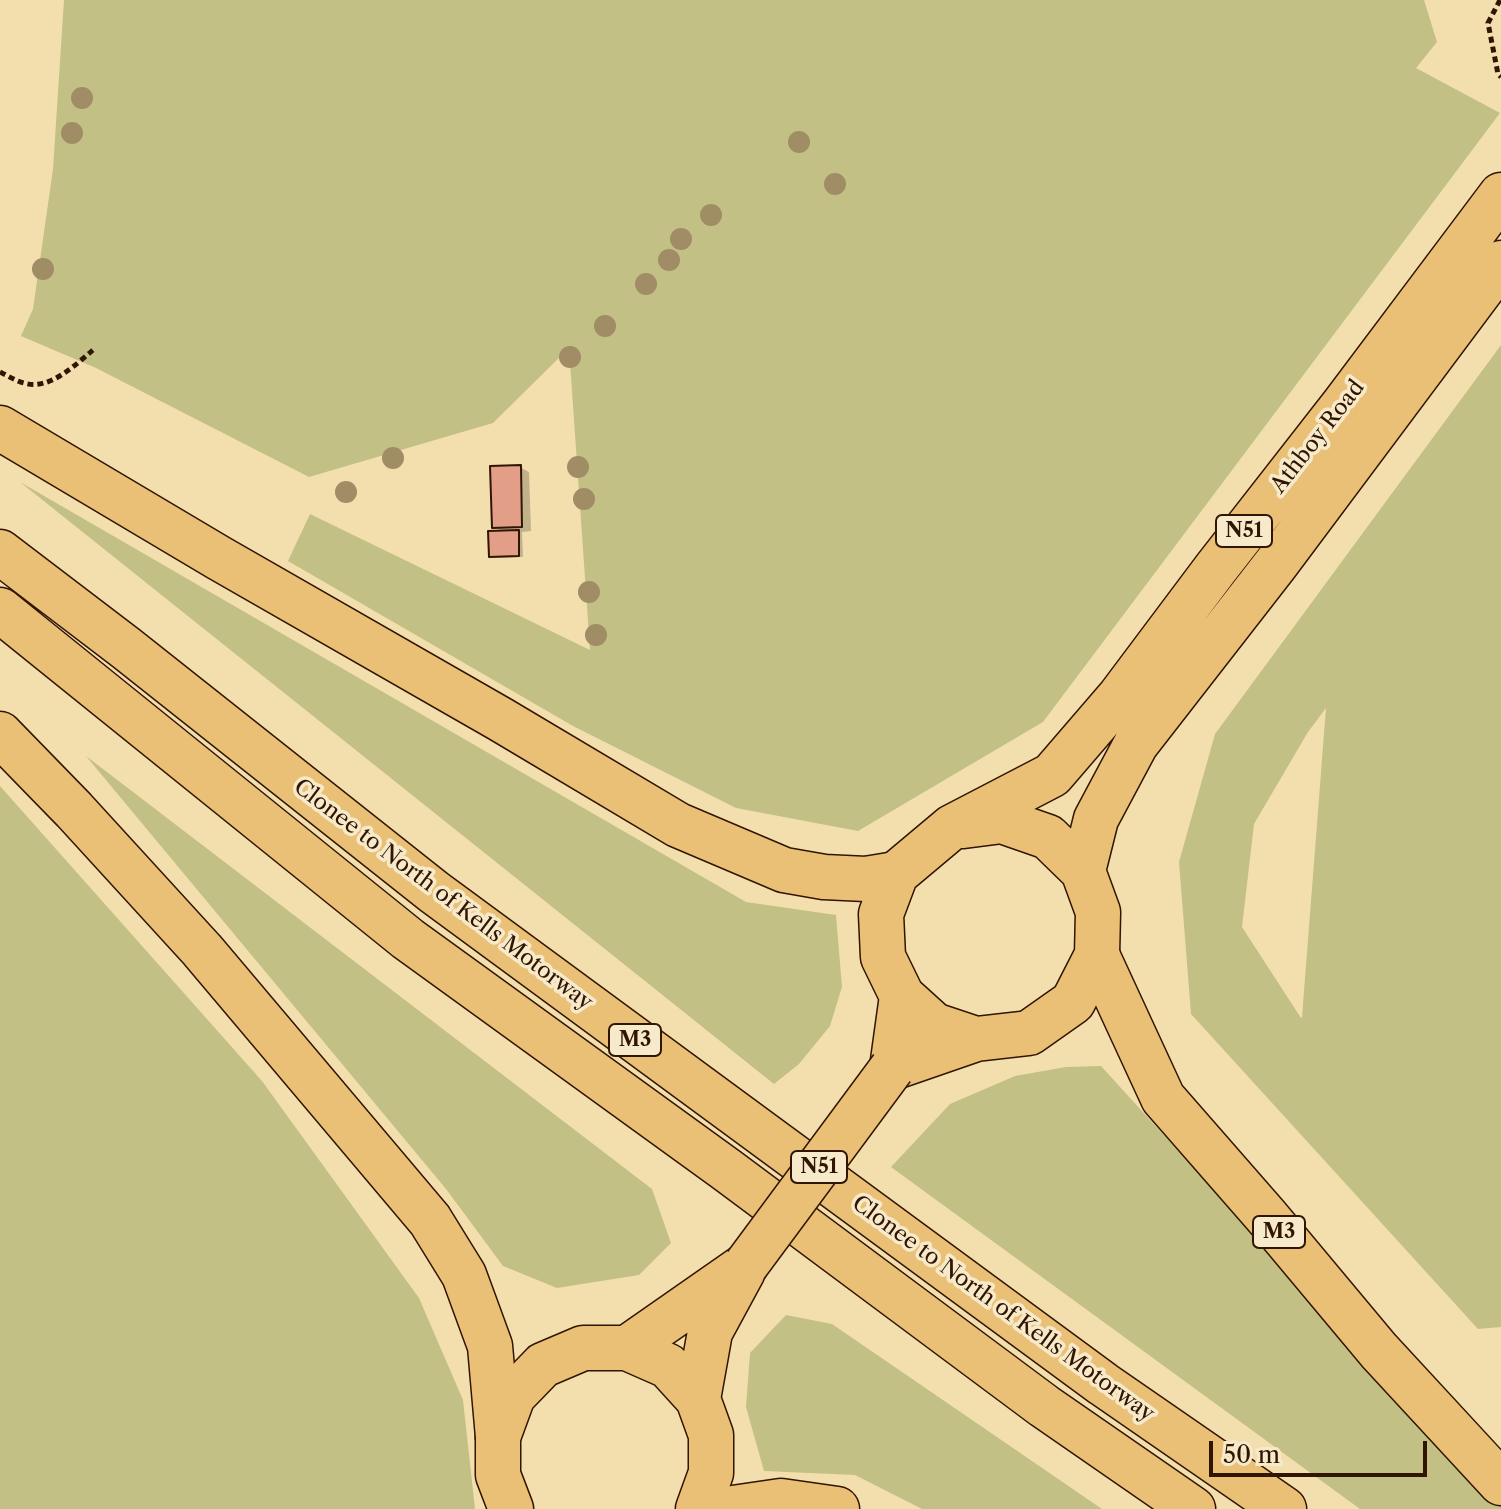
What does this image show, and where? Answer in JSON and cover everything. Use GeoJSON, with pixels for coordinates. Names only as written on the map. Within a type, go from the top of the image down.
{"type":"FeatureCollection","features":[{"type":"Feature","properties":{"kind":"main road","name":"Athboy Road"},"geometry":{"type":"LineString","coordinates":[[976,1039],[934,1025],[902,996],[883,957],[881,914],[896,874],[952,827],[1052,775],[1120,696],[1501,195]]}},
{"type":"Feature","properties":{"kind":"main road","name":"Athboy Road"},"geometry":{"type":"LineString","coordinates":[[1083,871],[1096,819],[1136,744],[1276,564],[1501,263]]}},
{"type":"Feature","properties":{"kind":"main road"},"geometry":{"type":"LineString","coordinates":[[0,428],[678,825],[784,870],[824,877],[866,879],[896,874]]}},
{"type":"Feature","properties":{"kind":"main road","name":"Clonee to North of Kells Motorway"},"geometry":{"type":"LineString","coordinates":[[0,552],[434,892],[1103,1384],[1284,1509]]}},
{"type":"Feature","properties":{"kind":"main road","name":"M3"},"geometry":{"type":"LineString","coordinates":[[0,610],[408,939],[727,1170],[1044,1406],[1193,1509]]}},
{"type":"Feature","properties":{"kind":"main road"},"geometry":{"type":"LineString","coordinates":[[0,734],[202,950],[430,1220],[464,1275],[490,1346],[498,1437]]}},
{"type":"Feature","properties":{"kind":"main road","name":"Athboy Road"},"geometry":{"type":"LineString","coordinates":[[892,1068],[976,1039],[1029,1033],[1073,1002],[1097,955],[1098,912],[1083,871],[1048,837],[1002,821],[952,827]]}},
{"type":"Feature","properties":{"kind":"main road","name":"M3"},"geometry":{"type":"LineString","coordinates":[[1097,955],[1163,1098],[1379,1351],[1501,1483]]}},
{"type":"Feature","properties":{"kind":"main road","name":"N51"},"geometry":{"type":"LineString","coordinates":[[698,1399],[710,1332],[746,1265],[892,1068],[902,996]]}},
{"type":"Feature","properties":{"kind":"main road","name":"N51"},"geometry":{"type":"LineString","coordinates":[[627,1348],[746,1265]]}},
{"type":"Feature","properties":{"kind":"main road","name":"N51"},"geometry":{"type":"LineString","coordinates":[[511,1509],[498,1475],[498,1437],[513,1396],[543,1365],[583,1348],[627,1348],[668,1366],[698,1399],[711,1435],[711,1473],[698,1509]]}},
{"type":"Feature","properties":{"kind":"main road"},"geometry":{"type":"LineString","coordinates":[[712,1509],[781,1501],[837,1509]]}},
{"type":"Feature","properties":{"kind":"path"},"geometry":{"type":"LineString","coordinates":[[1500,0],[1488,23],[1501,77]]}},
{"type":"Feature","properties":{"kind":"path"},"geometry":{"type":"LineString","coordinates":[[0,372],[26,384],[40,385],[69,371],[93,350]]}},
{"type":"Feature","properties":{"kind":"shaded area"},"geometry":{"type":"Polygon","coordinates":[[[64,0],[1424,0],[1437,42],[1416,68],[1500,113],[1043,722],[858,831],[736,808],[573,726],[288,561],[310,514],[590,650],[569,348],[493,423],[309,477],[96,368],[21,336],[33,309],[53,169],[64,0]]]}},
{"type":"Feature","properties":{"kind":"shaded area"},"geometry":{"type":"Polygon","coordinates":[[[1501,345],[1501,1327],[1478,1329],[1191,1014],[1179,862],[1215,734],[1501,345]],[[1326,708],[1308,732],[1254,824],[1242,927],[1302,1017],[1326,708]]]}},
{"type":"Feature","properties":{"kind":"shaded area"},"geometry":{"type":"Polygon","coordinates":[[[20,482],[746,902],[836,915],[842,987],[830,1026],[799,1064],[774,1084],[20,482]]]}},
{"type":"Feature","properties":{"kind":"shaded area"},"geometry":{"type":"Polygon","coordinates":[[[86,756],[652,1189],[671,1243],[639,1275],[557,1288],[503,1266],[446,1189],[86,756]]]}},
{"type":"Feature","properties":{"kind":"shaded area"},"geometry":{"type":"Polygon","coordinates":[[[0,786],[262,1081],[419,1298],[463,1400],[475,1509],[0,1509],[0,786]]]}},
{"type":"Feature","properties":{"kind":"shaded area"},"geometry":{"type":"Polygon","coordinates":[[[1101,1066],[1501,1509],[1360,1509],[891,1167],[950,1104],[1015,1076],[1066,1067],[1101,1066]]]}},
{"type":"Feature","properties":{"kind":"shaded area"},"geometry":{"type":"Polygon","coordinates":[[[786,1315],[832,1324],[1102,1509],[922,1509],[855,1475],[764,1471],[746,1407],[750,1353],[786,1315]]]}},
{"type":"Feature","properties":{"kind":"building"},"geometry":{"type":"Polygon","coordinates":[[[521,465],[522,527],[492,528],[490,466],[521,465]]]}},
{"type":"Feature","properties":{"kind":"building"},"geometry":{"type":"Polygon","coordinates":[[[519,530],[519,556],[489,557],[488,531],[519,530]]]}}]}
